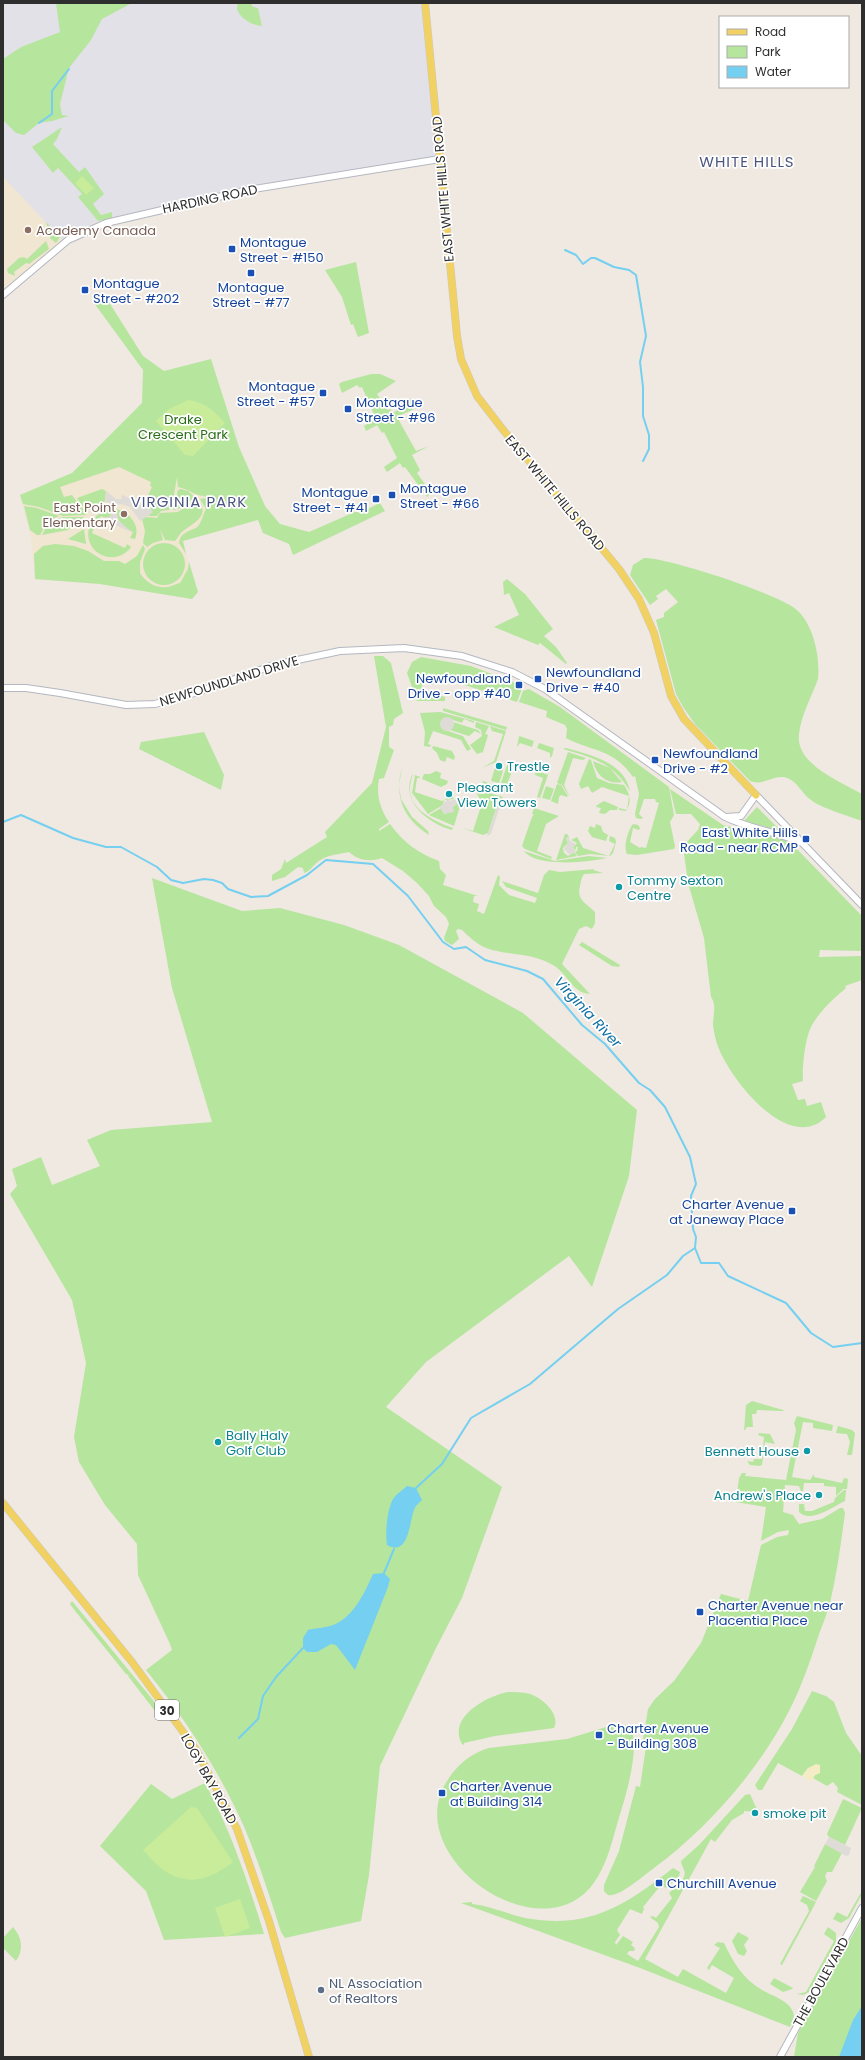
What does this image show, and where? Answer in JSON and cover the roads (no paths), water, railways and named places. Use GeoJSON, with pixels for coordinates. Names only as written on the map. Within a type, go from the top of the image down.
{"type":"FeatureCollection","features":[{"type":"Feature","properties":{"kind":"main road","name":"EAST WHITE HILLS ROAD"},"geometry":{"type":"LineString","coordinates":[[425,3],[457,336],[461,359],[470,382],[477,396],[499,425],[629,583],[647,614],[671,696],[684,719],[756,795]]}},
{"type":"Feature","properties":{"kind":"main road","name":"LOGY BAY ROAD"},"geometry":{"type":"LineString","coordinates":[[3,1503],[132,1662],[197,1751],[237,1829],[269,1921],[309,2057]]}},
{"type":"Feature","properties":{"kind":"street","name":"HARDING ROAD"},"geometry":{"type":"LineString","coordinates":[[3,295],[68,240],[106,223],[248,190],[440,159]]}},
{"type":"Feature","properties":{"kind":"street","name":"NEWFOUNDLAND DRIVE"},"geometry":{"type":"LineString","coordinates":[[3,688],[54,692],[126,705],[155,704],[198,692],[274,665],[340,651],[404,648],[462,656],[512,672],[545,689],[725,817],[744,825],[785,836],[803,843]]}},
{"type":"Feature","properties":{"kind":"street"},"geometry":{"type":"LineString","coordinates":[[725,817],[741,816],[756,795]]}},
{"type":"Feature","properties":{"kind":"street","name":"EAST WHITE HILLS ROAD"},"geometry":{"type":"LineString","coordinates":[[756,795],[803,843],[841,885],[862,905]]}},
{"type":"Feature","properties":{"kind":"street","name":"THE BOULEVARD"},"geometry":{"type":"LineString","coordinates":[[780,2057],[862,1908]]}},
{"type":"Feature","properties":{"kind":"water"},"geometry":{"type":"Polygon","coordinates":[[[407,1486],[416,1488],[422,1500],[417,1505],[412,1516],[404,1543],[400,1546],[394,1547],[387,1545],[386,1540],[388,1515],[393,1499],[407,1486]]]}},
{"type":"Feature","properties":{"kind":"water"},"geometry":{"type":"Polygon","coordinates":[[[384,1573],[390,1579],[388,1587],[355,1670],[336,1645],[331,1644],[317,1652],[307,1652],[303,1648],[303,1638],[308,1630],[333,1625],[347,1617],[358,1604],[373,1574],[384,1573]]]}},
{"type":"Feature","properties":{"kind":"water"},"geometry":{"type":"Polygon","coordinates":[[[862,2006],[862,2057],[839,2057],[853,2020],[862,2006]]]}},
{"type":"Feature","properties":{"kind":"waterway"},"geometry":{"type":"LineString","coordinates":[[39,123],[52,114],[52,91],[69,69]]}},
{"type":"Feature","properties":{"kind":"waterway"},"geometry":{"type":"LineString","coordinates":[[565,250],[576,255],[583,264],[591,258],[595,258],[614,267],[629,270],[636,275],[646,336],[640,362],[643,387],[643,416],[649,435],[649,449],[643,461]]}},
{"type":"Feature","properties":{"kind":"waterway","name":"Virginia River"},"geometry":{"type":"LineString","coordinates":[[3,822],[21,815],[73,838],[106,847],[121,847],[157,867],[171,880],[183,883],[204,879],[213,880],[222,883],[228,889],[251,897],[268,896],[307,875],[326,860],[373,864],[408,896],[443,942],[454,949],[466,947],[485,960],[527,971],[543,979],[582,1025],[605,1044],[639,1083],[650,1090],[665,1107],[690,1157],[696,1184],[691,1196],[693,1229],[696,1237],[695,1248],[701,1263],[719,1263],[728,1276],[786,1303],[811,1333],[833,1347],[862,1343]]}},
{"type":"Feature","properties":{"kind":"waterway"},"geometry":{"type":"LineString","coordinates":[[416,1488],[442,1464],[471,1418],[530,1384],[618,1309],[667,1275],[683,1256],[695,1248]]}},
{"type":"Feature","properties":{"kind":"waterway"},"geometry":{"type":"LineString","coordinates":[[384,1573],[394,1549]]}},
{"type":"Feature","properties":{"kind":"waterway"},"geometry":{"type":"LineString","coordinates":[[239,1738],[258,1719],[263,1696],[276,1677],[303,1648]]}},
{"type":"Feature","properties":{"kind":"place","name":"Academy Canada"},"geometry":{"type":"Point","coordinates":[28,230]}},
{"type":"Feature","properties":{"kind":"place","name":"Montague Street - #150"},"geometry":{"type":"Point","coordinates":[232,249]}},
{"type":"Feature","properties":{"kind":"place","name":"Montague Street - #77"},"geometry":{"type":"Point","coordinates":[251,273]}},
{"type":"Feature","properties":{"kind":"place","name":"Montague Street - #202"},"geometry":{"type":"Point","coordinates":[85,290]}},
{"type":"Feature","properties":{"kind":"place","name":"Montague Street - #57"},"geometry":{"type":"Point","coordinates":[323,393]}},
{"type":"Feature","properties":{"kind":"place","name":"Montague Street - #96"},"geometry":{"type":"Point","coordinates":[348,409]}},
{"type":"Feature","properties":{"kind":"place","name":"Montague Street - #66"},"geometry":{"type":"Point","coordinates":[392,495]}},
{"type":"Feature","properties":{"kind":"place","name":"Montague Street - #41"},"geometry":{"type":"Point","coordinates":[376,499]}},
{"type":"Feature","properties":{"kind":"place","name":"East Point Elementary"},"geometry":{"type":"Point","coordinates":[124,514]}},
{"type":"Feature","properties":{"kind":"place","name":"Newfoundland Drive - #40"},"geometry":{"type":"Point","coordinates":[538,679]}},
{"type":"Feature","properties":{"kind":"place","name":"Newfoundland Drive - opp #40"},"geometry":{"type":"Point","coordinates":[519,685]}},
{"type":"Feature","properties":{"kind":"place","name":"Newfoundland Drive - #2"},"geometry":{"type":"Point","coordinates":[655,760]}},
{"type":"Feature","properties":{"kind":"place","name":"Trestle"},"geometry":{"type":"Point","coordinates":[499,766]}},
{"type":"Feature","properties":{"kind":"place","name":"Pleasant View Towers"},"geometry":{"type":"Point","coordinates":[449,794]}},
{"type":"Feature","properties":{"kind":"place","name":"East White Hills Road - near RCMP"},"geometry":{"type":"Point","coordinates":[806,839]}},
{"type":"Feature","properties":{"kind":"place","name":"Tommy Sexton Centre"},"geometry":{"type":"Point","coordinates":[619,887]}},
{"type":"Feature","properties":{"kind":"place","name":"Charter Avenue at Janeway Place"},"geometry":{"type":"Point","coordinates":[792,1211]}},
{"type":"Feature","properties":{"kind":"place","name":"Bally Haly Golf Club"},"geometry":{"type":"Point","coordinates":[218,1442]}},
{"type":"Feature","properties":{"kind":"place","name":"Bennett House"},"geometry":{"type":"Point","coordinates":[807,1451]}},
{"type":"Feature","properties":{"kind":"place","name":"Andrew's Place"},"geometry":{"type":"Point","coordinates":[819,1495]}},
{"type":"Feature","properties":{"kind":"place","name":"Charter Avenue near Placentia Place"},"geometry":{"type":"Point","coordinates":[700,1612]}},
{"type":"Feature","properties":{"kind":"place","name":"Charter Avenue - Building 308"},"geometry":{"type":"Point","coordinates":[599,1735]}},
{"type":"Feature","properties":{"kind":"place","name":"Charter Avenue at Building 314"},"geometry":{"type":"Point","coordinates":[442,1793]}},
{"type":"Feature","properties":{"kind":"place","name":"smoke pit"},"geometry":{"type":"Point","coordinates":[755,1813]}},
{"type":"Feature","properties":{"kind":"place","name":"Churchill Avenue"},"geometry":{"type":"Point","coordinates":[659,1883]}},
{"type":"Feature","properties":{"kind":"place","name":"NL Association of Realtors"},"geometry":{"type":"Point","coordinates":[321,1990]}},
{"type":"Feature","properties":{"kind":"district","name":"WHITE HILLS"},"geometry":{"type":"Point","coordinates":[747,161]}},
{"type":"Feature","properties":{"kind":"district","name":"VIRGINIA PARK"},"geometry":{"type":"Point","coordinates":[189,501]}},
{"type":"Feature","properties":{"kind":"park label","name":"Drake Crescent Park"},"geometry":{"type":"Point","coordinates":[183,426]}}]}
